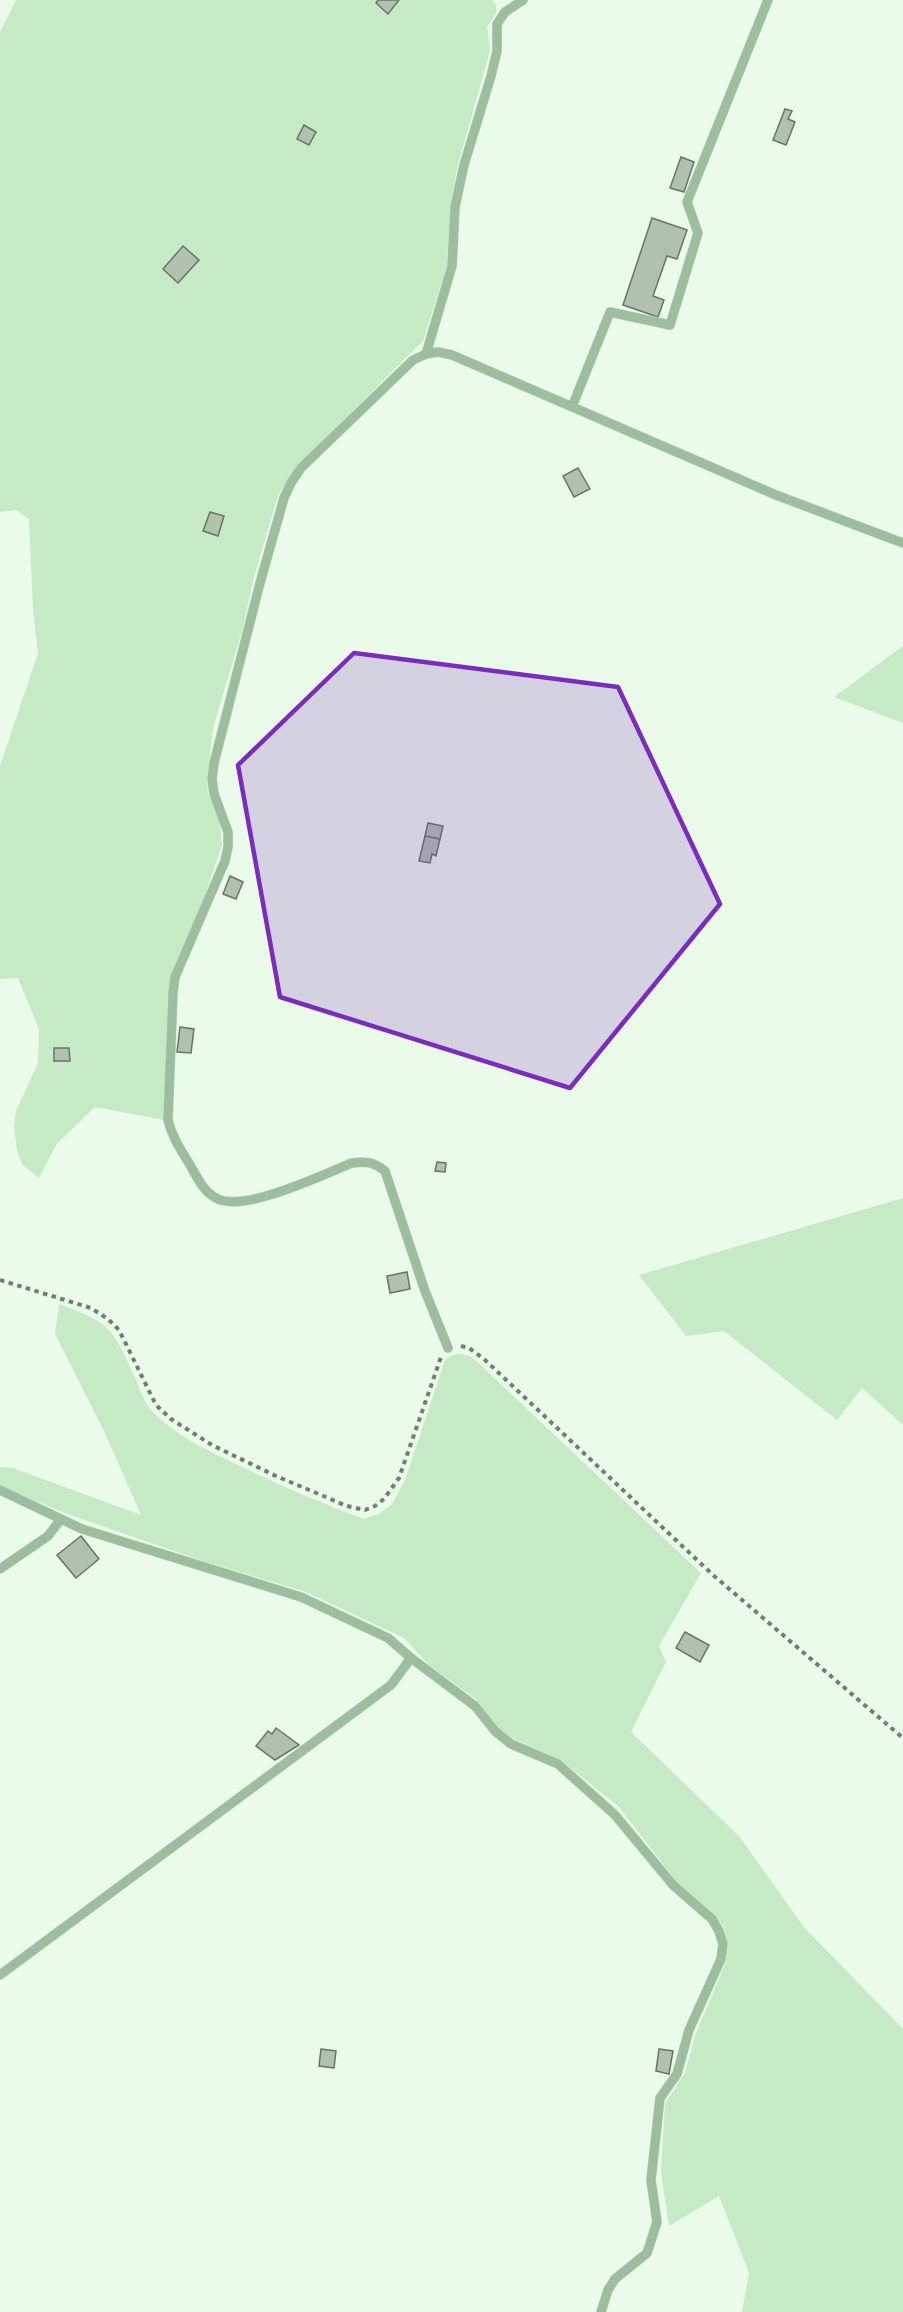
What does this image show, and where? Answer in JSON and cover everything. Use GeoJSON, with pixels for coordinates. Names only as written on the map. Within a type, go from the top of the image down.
{"type":"FeatureCollection","features":[{"type":"Feature","properties":{"kind":"lane"},"geometry":{"type":"LineString","coordinates":[[426,354],[452,266],[455,207],[464,165],[497,51],[497,24],[505,12],[523,0]]}},
{"type":"Feature","properties":{"kind":"lane"},"geometry":{"type":"LineString","coordinates":[[572,407],[610,312],[670,325],[698,233],[687,202],[768,0]]}},
{"type":"Feature","properties":{"kind":"lane"},"geometry":{"type":"LineString","coordinates":[[448,1348],[425,1291],[385,1171],[377,1164],[365,1161],[352,1163],[269,1195],[231,1202],[216,1199],[203,1187],[171,1133],[168,1120],[175,977],[225,861],[228,847],[228,832],[214,794],[212,779],[214,763],[284,498],[301,468],[412,360],[438,352],[452,355],[776,495],[903,543]]}},
{"type":"Feature","properties":{"kind":"lane"},"geometry":{"type":"LineString","coordinates":[[0,1491],[82,1529],[301,1597],[388,1638],[475,1706],[495,1731],[511,1744],[558,1764],[615,1815],[673,1885],[712,1919],[723,1944],[721,1959],[689,2030],[677,2074],[660,2098],[651,2180],[657,2222],[647,2253],[615,2279],[608,2290],[602,2312]]}},
{"type":"Feature","properties":{"kind":"lane"},"geometry":{"type":"LineString","coordinates":[[0,1569],[48,1536],[61,1519]]}},
{"type":"Feature","properties":{"kind":"lane"},"geometry":{"type":"LineString","coordinates":[[0,1975],[391,1685],[411,1658]]}},
{"type":"Feature","properties":{"kind":"path"},"geometry":{"type":"LineString","coordinates":[[0,1280],[91,1308],[108,1319],[119,1330],[156,1405],[171,1419],[212,1445],[276,1476],[347,1506],[365,1510],[384,1499],[399,1478],[441,1356],[448,1348],[469,1347],[713,1575],[903,1738]]}},
{"type":"Feature","properties":{"kind":"highlighted area"},"geometry":{"type":"Polygon","coordinates":[[[354,653],[618,687],[720,904],[570,1088],[280,997],[238,765],[354,653]]]}},
{"type":"Feature","properties":{"kind":"green space"},"geometry":{"type":"Polygon","coordinates":[[[16,0],[492,0],[496,5],[496,13],[487,27],[490,50],[458,164],[450,207],[447,265],[423,341],[296,467],[278,496],[213,728],[207,781],[208,794],[220,820],[222,845],[205,895],[171,974],[168,991],[164,1120],[95,1107],[56,1145],[39,1178],[22,1164],[17,1151],[14,1127],[16,1111],[38,1063],[39,1029],[18,978],[0,979],[0,766],[38,653],[33,610],[29,519],[16,510],[0,512],[0,32],[16,0]]]}},
{"type":"Feature","properties":{"kind":"green space"},"geometry":{"type":"Polygon","coordinates":[[[903,646],[903,723],[834,697],[903,646]]]}},
{"type":"Feature","properties":{"kind":"green space"},"geometry":{"type":"Polygon","coordinates":[[[903,1198],[903,1425],[862,1388],[837,1420],[724,1331],[686,1336],[639,1275],[903,1198]]]}},
{"type":"Feature","properties":{"kind":"green space"},"geometry":{"type":"Polygon","coordinates":[[[59,1304],[90,1317],[109,1330],[122,1349],[148,1405],[162,1421],[182,1436],[253,1472],[364,1519],[379,1514],[392,1504],[405,1480],[445,1360],[458,1354],[472,1357],[701,1573],[659,1646],[666,1662],[631,1732],[739,1836],[803,1926],[903,2029],[903,2312],[742,2312],[749,2273],[719,2196],[669,2226],[661,2172],[665,2104],[685,2073],[696,2033],[726,1962],[728,1945],[724,1927],[713,1913],[676,1881],[619,1807],[561,1760],[499,1730],[476,1699],[429,1665],[404,1638],[306,1592],[203,1561],[70,1515],[0,1486],[0,1467],[13,1468],[141,1515],[105,1433],[55,1334],[59,1304]]]}},
{"type":"Feature","properties":{"kind":"building"},"geometry":{"type":"Polygon","coordinates":[[[378,0],[399,0],[388,14],[376,3],[378,0]]]}},
{"type":"Feature","properties":{"kind":"building"},"geometry":{"type":"Polygon","coordinates":[[[785,109],[792,111],[788,119],[795,122],[786,145],[773,140],[785,109]]]}},
{"type":"Feature","properties":{"kind":"building"},"geometry":{"type":"Polygon","coordinates":[[[304,125],[316,132],[309,145],[297,139],[304,125]]]}},
{"type":"Feature","properties":{"kind":"building"},"geometry":{"type":"Polygon","coordinates":[[[681,157],[694,162],[684,192],[670,188],[681,157]]]}},
{"type":"Feature","properties":{"kind":"building"},"geometry":{"type":"Polygon","coordinates":[[[652,218],[687,230],[677,259],[667,256],[653,296],[664,300],[658,317],[623,305],[652,218]]]}},
{"type":"Feature","properties":{"kind":"building"},"geometry":{"type":"Polygon","coordinates":[[[183,246],[199,260],[178,283],[163,269],[183,246]]]}},
{"type":"Feature","properties":{"kind":"building"},"geometry":{"type":"Polygon","coordinates":[[[578,468],[590,489],[574,497],[563,476],[578,468]]]}},
{"type":"Feature","properties":{"kind":"building"},"geometry":{"type":"Polygon","coordinates":[[[210,512],[224,516],[218,536],[203,531],[210,512]]]}},
{"type":"Feature","properties":{"kind":"building"},"geometry":{"type":"Polygon","coordinates":[[[428,823],[443,826],[440,839],[425,836],[428,823]]]}},
{"type":"Feature","properties":{"kind":"building"},"geometry":{"type":"Polygon","coordinates":[[[425,836],[440,839],[436,856],[432,854],[430,863],[419,861],[425,836]]]}},
{"type":"Feature","properties":{"kind":"building"},"geometry":{"type":"Polygon","coordinates":[[[230,876],[243,882],[236,899],[223,894],[230,876]]]}},
{"type":"Feature","properties":{"kind":"building"},"geometry":{"type":"Polygon","coordinates":[[[180,1027],[194,1029],[191,1053],[177,1052],[180,1027]]]}},
{"type":"Feature","properties":{"kind":"building"},"geometry":{"type":"Polygon","coordinates":[[[54,1048],[69,1048],[70,1061],[54,1061],[54,1048]]]}},
{"type":"Feature","properties":{"kind":"building"},"geometry":{"type":"Polygon","coordinates":[[[437,1162],[446,1163],[445,1172],[435,1171],[437,1162]]]}},
{"type":"Feature","properties":{"kind":"building"},"geometry":{"type":"Polygon","coordinates":[[[407,1272],[410,1289],[390,1293],[387,1276],[407,1272]]]}},
{"type":"Feature","properties":{"kind":"building"},"geometry":{"type":"Polygon","coordinates":[[[81,1536],[99,1559],[76,1578],[57,1555],[81,1536]]]}},
{"type":"Feature","properties":{"kind":"building"},"geometry":{"type":"Polygon","coordinates":[[[685,1632],[709,1645],[700,1662],[676,1648],[685,1632]]]}},
{"type":"Feature","properties":{"kind":"building"},"geometry":{"type":"Polygon","coordinates":[[[276,1728],[299,1745],[275,1760],[256,1746],[268,1731],[272,1734],[276,1728]]]}},
{"type":"Feature","properties":{"kind":"building"},"geometry":{"type":"Polygon","coordinates":[[[321,2049],[336,2051],[334,2068],[319,2066],[321,2049]]]}},
{"type":"Feature","properties":{"kind":"building"},"geometry":{"type":"Polygon","coordinates":[[[659,2049],[673,2051],[669,2074],[656,2071],[659,2049]]]}}]}
